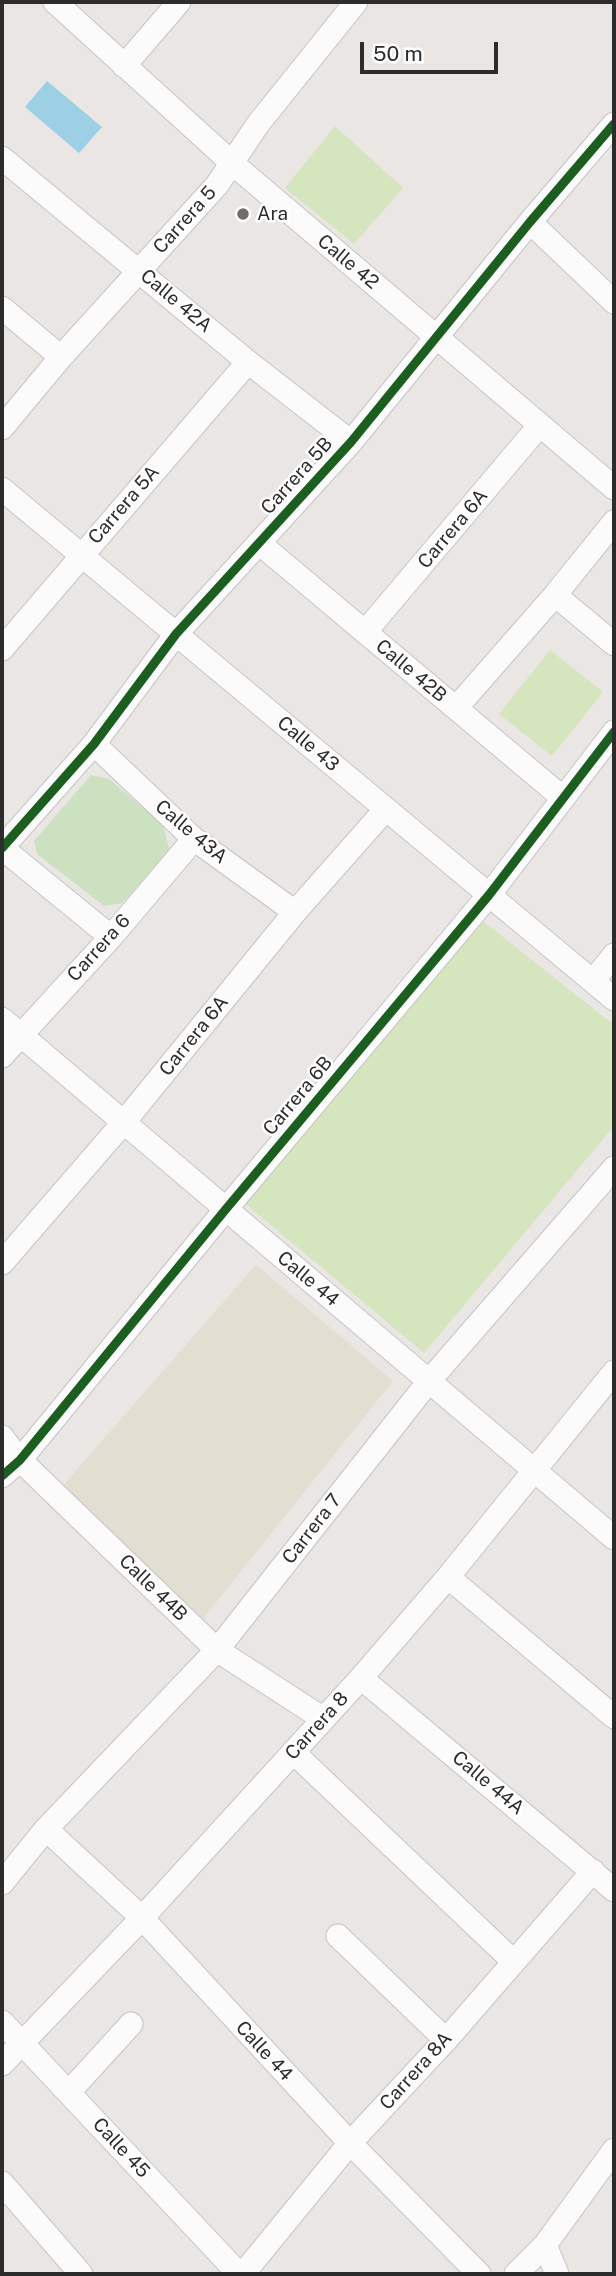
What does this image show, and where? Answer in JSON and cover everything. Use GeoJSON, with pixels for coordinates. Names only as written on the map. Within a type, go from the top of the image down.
{"type":"FeatureCollection","features":[{"type":"Feature","properties":{"kind":"street","name":"Calle 42"},"geometry":{"type":"LineString","coordinates":[[55,2],[232,163],[614,488]]}},
{"type":"Feature","properties":{"kind":"street"},"geometry":{"type":"LineString","coordinates":[[124,66],[179,2]]}},
{"type":"Feature","properties":{"kind":"street","name":"Carrera 5"},"geometry":{"type":"LineString","coordinates":[[2,428],[61,357],[217,185],[258,124],[356,2]]}},
{"type":"Feature","properties":{"kind":"street","name":"Carrera 5B"},"geometry":{"type":"LineString","coordinates":[[2,848],[94,744],[176,634],[351,442],[530,222],[614,124]]}},
{"type":"Feature","properties":{"kind":"street","name":"Calle 42A"},"geometry":{"type":"LineString","coordinates":[[2,158],[248,362],[351,442]]}},
{"type":"Feature","properties":{"kind":"street"},"geometry":{"type":"LineString","coordinates":[[530,222],[614,302]]}},
{"type":"Feature","properties":{"kind":"street"},"geometry":{"type":"LineString","coordinates":[[2,309],[61,357]]}},
{"type":"Feature","properties":{"kind":"street","name":"Carrera 5A"},"geometry":{"type":"LineString","coordinates":[[2,649],[248,362]]}},
{"type":"Feature","properties":{"kind":"street","name":"Carrera 6A"},"geometry":{"type":"LineString","coordinates":[[365,632],[540,425]]}},
{"type":"Feature","properties":{"kind":"street","name":"Calle 43"},"geometry":{"type":"LineString","coordinates":[[2,489],[614,999]]}},
{"type":"Feature","properties":{"kind":"street"},"geometry":{"type":"LineString","coordinates":[[456,708],[555,595],[614,522]]}},
{"type":"Feature","properties":{"kind":"street","name":"Calle 42B"},"geometry":{"type":"LineString","coordinates":[[259,543],[563,798]]}},
{"type":"Feature","properties":{"kind":"street"},"geometry":{"type":"LineString","coordinates":[[555,595],[614,644]]}},
{"type":"Feature","properties":{"kind":"street","name":"Carrera 6B"},"geometry":{"type":"LineString","coordinates":[[2,1476],[20,1460],[489,895],[614,732]]}},
{"type":"Feature","properties":{"kind":"street","name":"Calle 43A"},"geometry":{"type":"LineString","coordinates":[[94,744],[194,839],[295,912]]}},
{"type":"Feature","properties":{"kind":"street","name":"Carrera 6A"},"geometry":{"type":"LineString","coordinates":[[2,1263],[124,1122],[295,912],[386,809]]}},
{"type":"Feature","properties":{"kind":"street","name":"Carrera 6"},"geometry":{"type":"LineString","coordinates":[[2,1056],[111,937],[194,839]]}},
{"type":"Feature","properties":{"kind":"street"},"geometry":{"type":"LineString","coordinates":[[2,848],[111,937]]}},
{"type":"Feature","properties":{"kind":"street"},"geometry":{"type":"LineString","coordinates":[[593,981],[614,955]]}},
{"type":"Feature","properties":{"kind":"street","name":"Calle 44"},"geometry":{"type":"LineString","coordinates":[[2,1019],[614,1538]]}},
{"type":"Feature","properties":{"kind":"street","name":"Carrera 7"},"geometry":{"type":"LineString","coordinates":[[2,1884],[46,1829],[216,1650],[429,1381],[614,1168]]}},
{"type":"Feature","properties":{"kind":"street","name":"Carrera 8"},"geometry":{"type":"LineString","coordinates":[[2,2064],[142,1918],[361,1678],[448,1577],[614,1371]]}},
{"type":"Feature","properties":{"kind":"street","name":"Calle 44B"},"geometry":{"type":"LineString","coordinates":[[2,1437],[20,1460],[216,1650],[322,1718]]}},
{"type":"Feature","properties":{"kind":"street"},"geometry":{"type":"LineString","coordinates":[[448,1577],[614,1717]]}},
{"type":"Feature","properties":{"kind":"street","name":"Calle 44A"},"geometry":{"type":"LineString","coordinates":[[361,1678],[614,1890]]}},
{"type":"Feature","properties":{"kind":"street"},"geometry":{"type":"LineString","coordinates":[[293,1752],[513,1961]]}},
{"type":"Feature","properties":{"kind":"street","name":"Calle 44"},"geometry":{"type":"LineString","coordinates":[[46,1829],[142,1918],[350,2143],[479,2274]]}},
{"type":"Feature","properties":{"kind":"street","name":"Carrera 8A"},"geometry":{"type":"LineString","coordinates":[[241,2274],[350,2143],[446,2040],[593,1871]]}},
{"type":"Feature","properties":{"kind":"street"},"geometry":{"type":"LineString","coordinates":[[338,1936],[446,2040]]}},
{"type":"Feature","properties":{"kind":"street","name":"Calle 45"},"geometry":{"type":"LineString","coordinates":[[2,2022],[241,2274]]}},
{"type":"Feature","properties":{"kind":"street"},"geometry":{"type":"LineString","coordinates":[[69,2092],[131,2024]]}},
{"type":"Feature","properties":{"kind":"street"},"geometry":{"type":"LineString","coordinates":[[516,2274],[545,2245],[614,2150]]}},
{"type":"Feature","properties":{"kind":"street"},"geometry":{"type":"LineString","coordinates":[[2,2183],[81,2274]]}},
{"type":"Feature","properties":{"kind":"street"},"geometry":{"type":"LineString","coordinates":[[545,2245],[557,2274]]}},
{"type":"Feature","properties":{"kind":"shaded area"},"geometry":{"type":"Polygon","coordinates":[[[256,1265],[393,1381],[203,1619],[60,1489],[256,1265]]]}},
{"type":"Feature","properties":{"kind":"green space"},"geometry":{"type":"Polygon","coordinates":[[[335,126],[403,188],[354,244],[285,188],[335,126]]]}},
{"type":"Feature","properties":{"kind":"green space"},"geometry":{"type":"Polygon","coordinates":[[[550,650],[603,692],[552,756],[499,714],[550,650]]]}},
{"type":"Feature","properties":{"kind":"green space"},"geometry":{"type":"Polygon","coordinates":[[[91,775],[109,779],[163,825],[170,852],[122,903],[104,906],[37,854],[34,841],[91,775]]]}},
{"type":"Feature","properties":{"kind":"green space"},"geometry":{"type":"Polygon","coordinates":[[[479,918],[614,1025],[614,1126],[424,1353],[235,1195],[479,918]]]}},
{"type":"Feature","properties":{"kind":"water"},"geometry":{"type":"Polygon","coordinates":[[[47,81],[102,127],[79,153],[25,107],[47,81]]]}},
{"type":"Feature","properties":{"kind":"cycle path"},"geometry":{"type":"LineString","coordinates":[[2,848],[94,744],[176,634],[351,442],[530,222],[614,124]]}},
{"type":"Feature","properties":{"kind":"cycle path"},"geometry":{"type":"LineString","coordinates":[[2,1476],[20,1460],[489,895],[614,732]]}},
{"type":"Feature","properties":{"kind":"place","name":"Ara"},"geometry":{"type":"Point","coordinates":[243,214]}}]}
